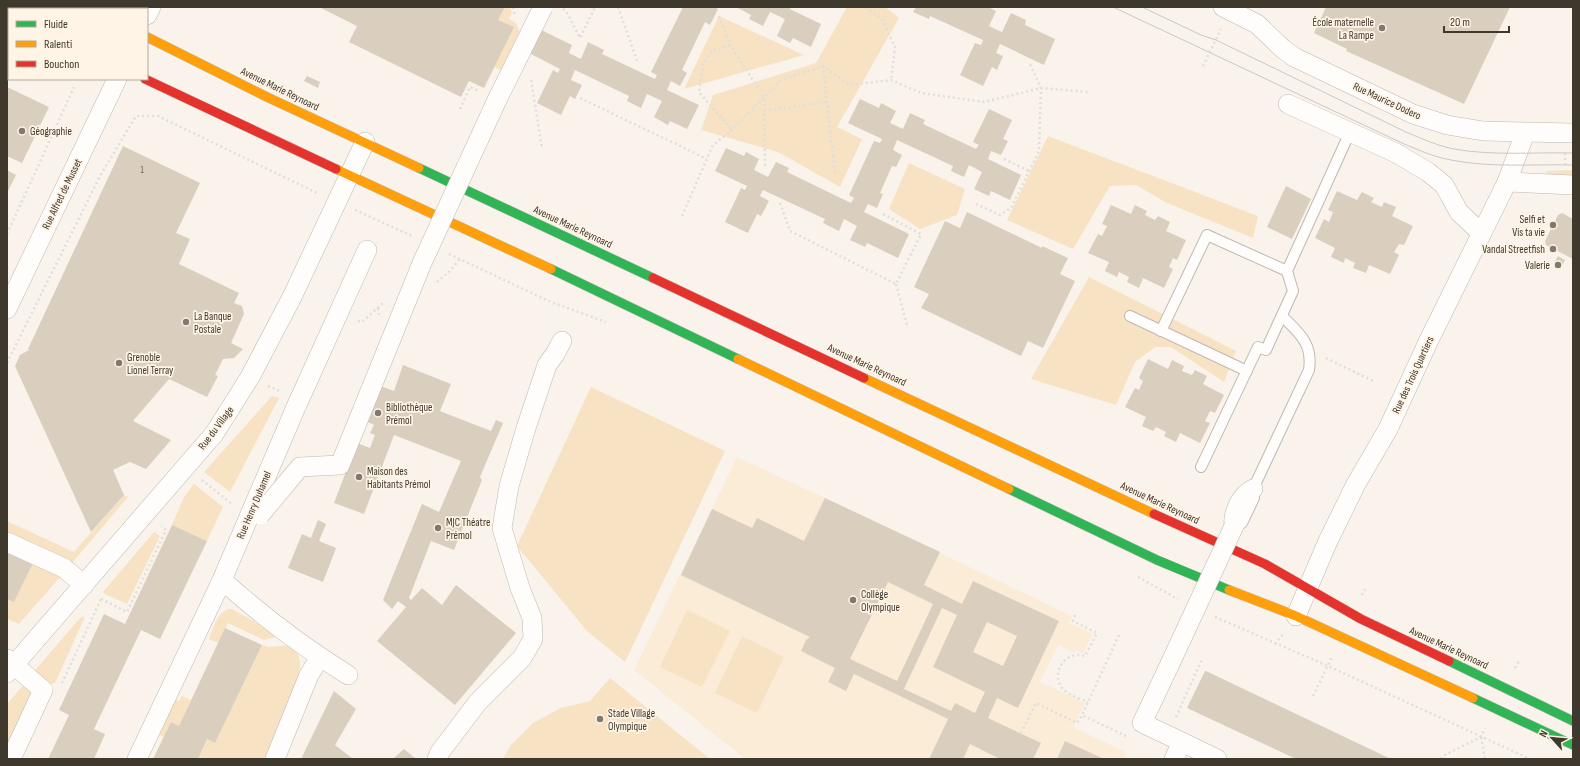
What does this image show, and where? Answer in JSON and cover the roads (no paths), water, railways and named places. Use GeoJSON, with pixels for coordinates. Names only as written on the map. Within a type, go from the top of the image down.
{"type":"FeatureCollection","features":[{"type":"Feature","properties":{"kind":"main road","name":"Avenue Marie Reynoard"},"geometry":{"type":"LineString","coordinates":[[148,38],[266,97],[1192,532],[1265,564],[1360,619],[1573,721]]}},
{"type":"Feature","properties":{"kind":"main road"},"geometry":{"type":"LineString","coordinates":[[148,80],[583,284],[1157,560],[1250,599],[1296,616],[1573,745]]}},
{"type":"Feature","properties":{"kind":"street"},"geometry":{"type":"LineString","coordinates":[[255,516],[300,467],[340,465],[422,263],[497,100],[542,7]]}},
{"type":"Feature","properties":{"kind":"street","name":"Rue Maurice Dodero"},"geometry":{"type":"LineString","coordinates":[[1226,9],[1257,24],[1283,50],[1294,57],[1413,114],[1465,129],[1525,133],[1569,133]]}},
{"type":"Feature","properties":{"kind":"street","name":"Rue Alfred de Musset"},"geometry":{"type":"LineString","coordinates":[[7,309],[117,80]]}},
{"type":"Feature","properties":{"kind":"street"},"geometry":{"type":"LineString","coordinates":[[1288,104],[1396,153],[1428,172],[1444,185],[1459,212],[1481,233]]}},
{"type":"Feature","properties":{"kind":"street","name":"Rue des Trois Quartiers"},"geometry":{"type":"LineString","coordinates":[[1296,616],[1328,541],[1356,484],[1388,429],[1429,340],[1507,182],[1525,133]]}},
{"type":"Feature","properties":{"kind":"street","name":"Rue du Village"},"geometry":{"type":"LineString","coordinates":[[9,666],[84,584],[214,434],[250,377],[292,297],[350,175],[364,142]]}},
{"type":"Feature","properties":{"kind":"street"},"geometry":{"type":"LineString","coordinates":[[1507,182],[1569,185]]}},
{"type":"Feature","properties":{"kind":"street","name":"Rue Henry Duhamel"},"geometry":{"type":"LineString","coordinates":[[137,759],[222,580],[255,516],[300,400],[367,250]]}},
{"type":"Feature","properties":{"kind":"street"},"geometry":{"type":"LineString","coordinates":[[435,752],[478,702],[522,658],[533,639],[532,618],[520,588],[502,528],[509,486],[526,428],[547,366],[562,341]]}},
{"type":"Feature","properties":{"kind":"street"},"geometry":{"type":"LineString","coordinates":[[1217,759],[1175,746],[1142,723],[1234,526],[1233,518],[1245,493],[1253,489]]}},
{"type":"Feature","properties":{"kind":"street"},"geometry":{"type":"LineString","coordinates":[[7,542],[64,568],[84,584]]}},
{"type":"Feature","properties":{"kind":"street"},"geometry":{"type":"LineString","coordinates":[[222,580],[248,603],[320,657],[348,675]]}},
{"type":"Feature","properties":{"kind":"street"},"geometry":{"type":"LineString","coordinates":[[275,759],[309,674],[320,657]]}},
{"type":"Feature","properties":{"kind":"street"},"geometry":{"type":"LineString","coordinates":[[9,666],[44,690],[11,759]]}},
{"type":"Feature","properties":{"kind":"lane"},"geometry":{"type":"LineString","coordinates":[[1202,467],[1258,347],[1266,350],[1282,316],[1293,291],[1287,271],[1350,132]]}},
{"type":"Feature","properties":{"kind":"lane"},"geometry":{"type":"LineString","coordinates":[[1162,331],[1207,234],[1287,271]]}},
{"type":"Feature","properties":{"kind":"lane"},"geometry":{"type":"LineString","coordinates":[[1130,316],[1247,371]]}},
{"type":"Feature","properties":{"kind":"lane"},"geometry":{"type":"LineString","coordinates":[[1253,489],[1309,370],[1311,360],[1309,349],[1303,337],[1282,316]]}},
{"type":"Feature","properties":{"kind":"tram line"},"geometry":{"type":"LineString","coordinates":[[1113,7],[1420,151],[1445,159],[1481,164],[1573,165]]}},
{"type":"Feature","properties":{"kind":"tram line"},"geometry":{"type":"LineString","coordinates":[[1142,7],[1201,35],[1216,40],[1408,133],[1436,144],[1448,148],[1484,152],[1573,153]]}},
{"type":"Feature","properties":{"kind":"place","name":"École maternelle La Rampe"},"geometry":{"type":"Point","coordinates":[1382,28]}},
{"type":"Feature","properties":{"kind":"place","name":"Géographie"},"geometry":{"type":"Point","coordinates":[22,131]}},
{"type":"Feature","properties":{"kind":"place","name":"Selfi et Vis ta vie"},"geometry":{"type":"Point","coordinates":[1553,225]}},
{"type":"Feature","properties":{"kind":"place","name":"Vandal Streetfish"},"geometry":{"type":"Point","coordinates":[1553,249]}},
{"type":"Feature","properties":{"kind":"place","name":"Valerie"},"geometry":{"type":"Point","coordinates":[1558,265]}},
{"type":"Feature","properties":{"kind":"place","name":"La Banque Postale"},"geometry":{"type":"Point","coordinates":[186,322]}},
{"type":"Feature","properties":{"kind":"place","name":"Grenoble Lionel Terray"},"geometry":{"type":"Point","coordinates":[119,363]}},
{"type":"Feature","properties":{"kind":"place","name":"Bibliothèque Prémol"},"geometry":{"type":"Point","coordinates":[378,413]}},
{"type":"Feature","properties":{"kind":"place","name":"Maison des Habitants Prémol"},"geometry":{"type":"Point","coordinates":[359,477]}},
{"type":"Feature","properties":{"kind":"place","name":"MJC Théatre Prémol"},"geometry":{"type":"Point","coordinates":[438,528]}},
{"type":"Feature","properties":{"kind":"place","name":"Collège Olympique"},"geometry":{"type":"Point","coordinates":[853,600]}},
{"type":"Feature","properties":{"kind":"place","name":"Stade Village Olympique"},"geometry":{"type":"Point","coordinates":[600,719]}}]}
